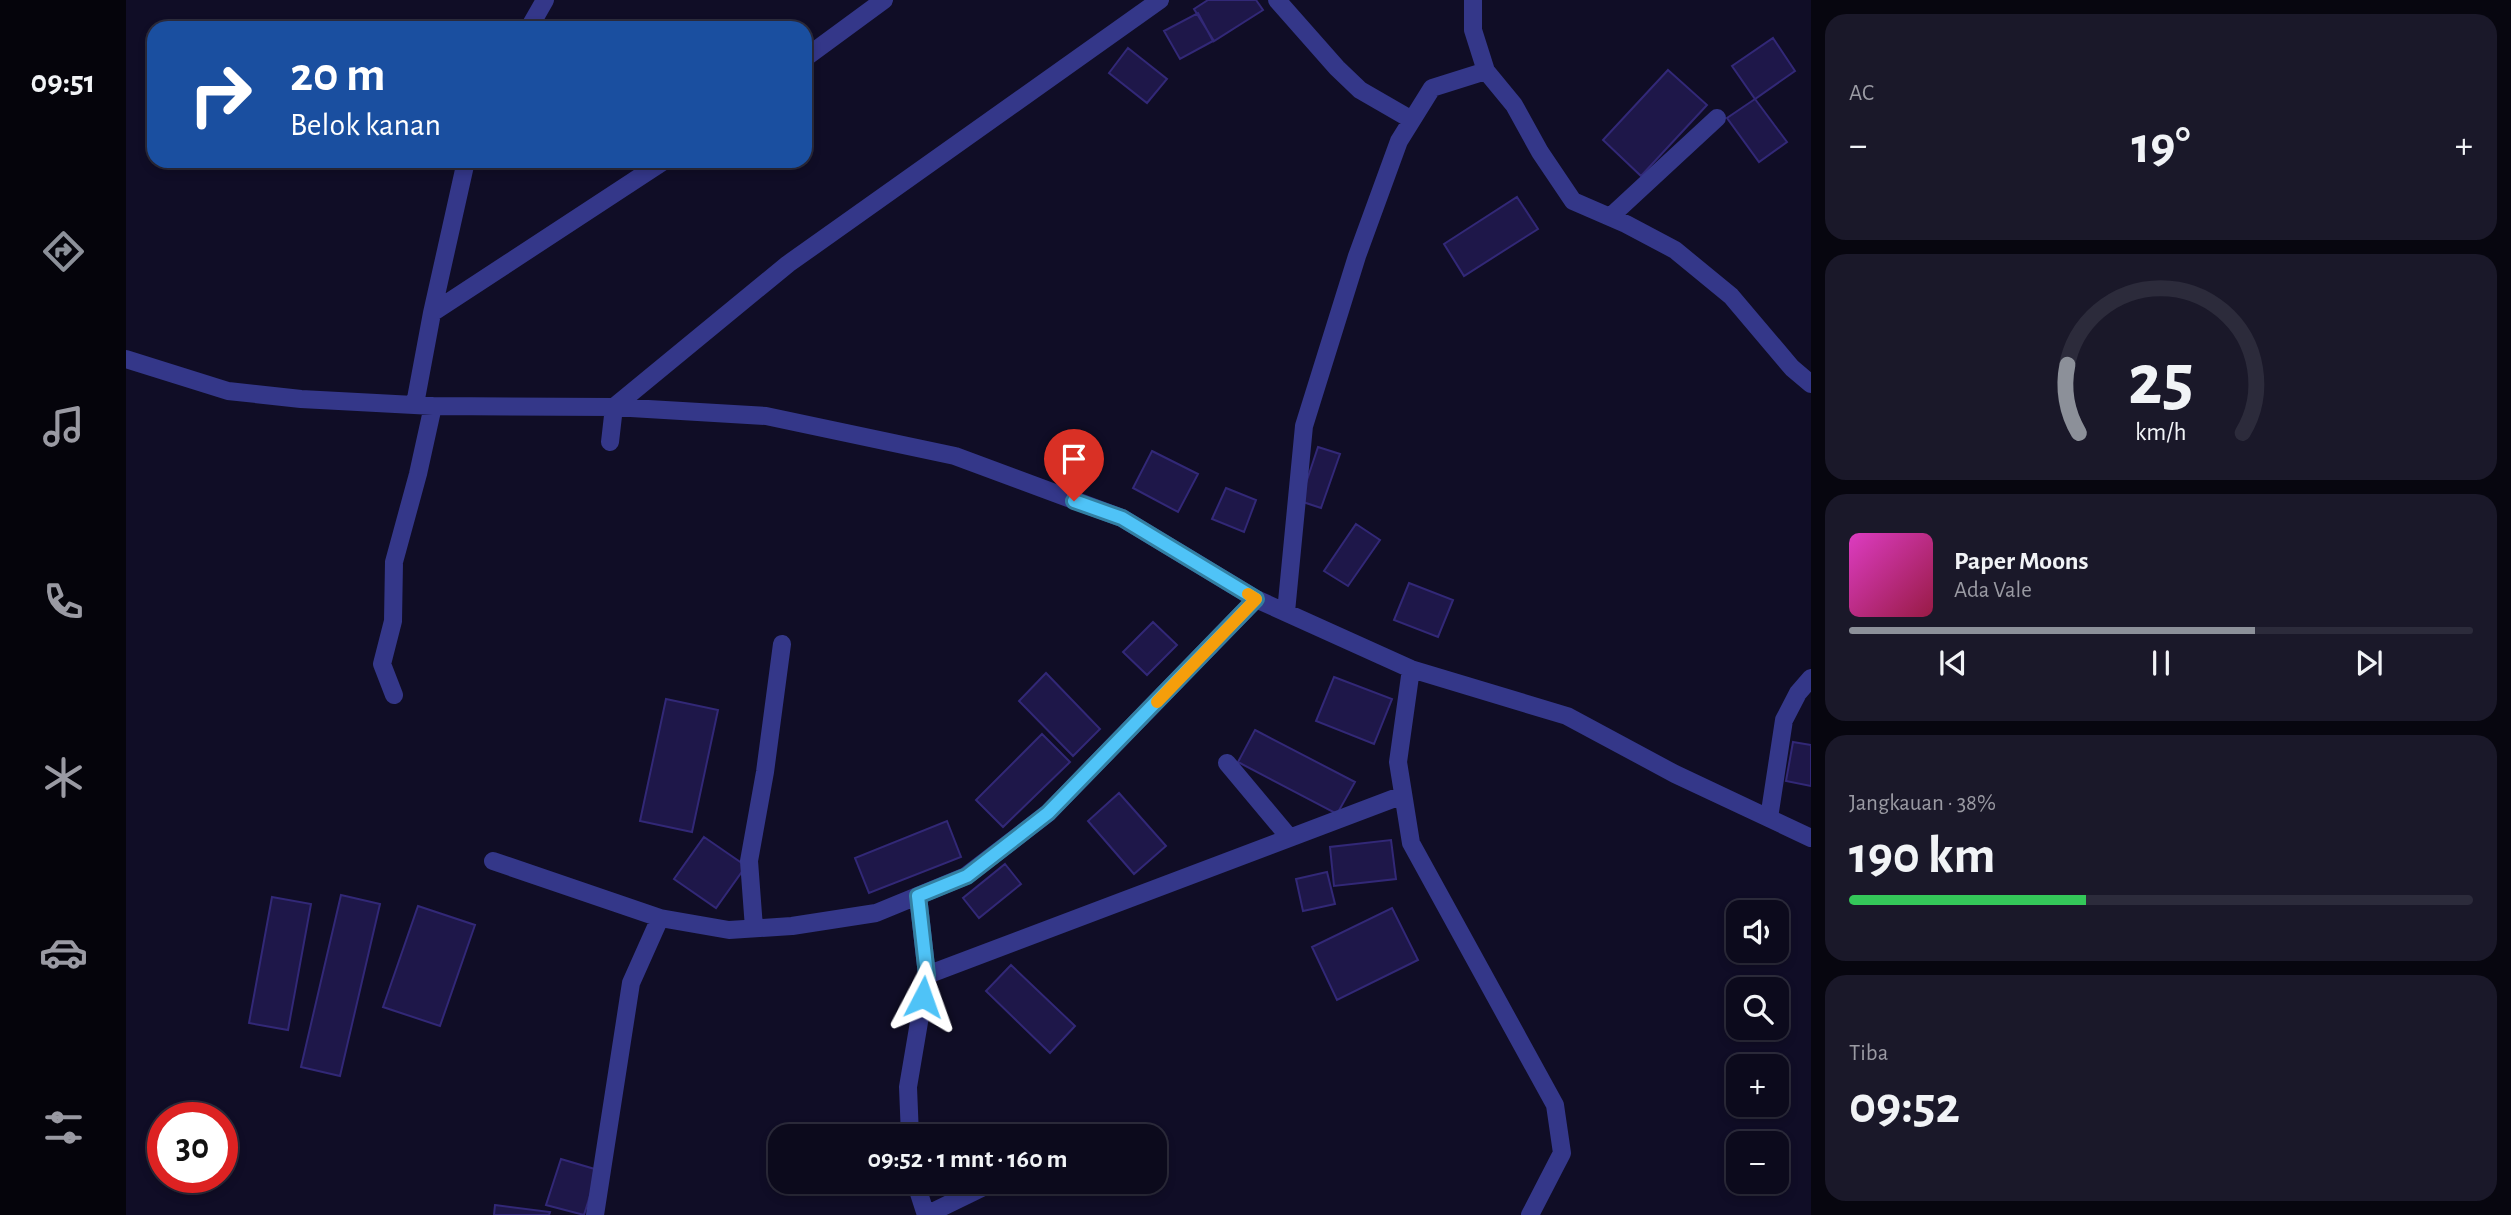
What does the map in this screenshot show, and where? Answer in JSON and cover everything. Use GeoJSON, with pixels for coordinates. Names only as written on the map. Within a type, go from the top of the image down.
{"type":"FeatureCollection","features":[{"type":"Feature","properties":{"kind":"street"},"geometry":{"type":"LineString","coordinates":[[532,21],[545,0]]}},
{"type":"Feature","properties":{"kind":"street"},"geometry":{"type":"LineString","coordinates":[[812,53],[884,0]]}},
{"type":"Feature","properties":{"kind":"street"},"geometry":{"type":"LineString","coordinates":[[610,442],[614,407],[788,264],[1160,0]]}},
{"type":"Feature","properties":{"kind":"street"},"geometry":{"type":"LineString","coordinates":[[1277,0],[1360,90],[1412,120]]}},
{"type":"Feature","properties":{"kind":"street"},"geometry":{"type":"LineString","coordinates":[[1472,0],[1473,30],[1486,71],[1514,105],[1540,152],[1573,201],[1675,250],[1731,296],[1792,368],[1811,384]]}},
{"type":"Feature","properties":{"kind":"street"},"geometry":{"type":"LineString","coordinates":[[1286,612],[1304,426],[1357,256],[1399,141],[1433,88],[1486,71]]}},
{"type":"Feature","properties":{"kind":"street"},"geometry":{"type":"LineString","coordinates":[[1610,217],[1717,118]]}},
{"type":"Feature","properties":{"kind":"street"},"geometry":{"type":"LineString","coordinates":[[394,695],[382,664],[393,621],[394,562],[418,474],[432,313],[464,168]]}},
{"type":"Feature","properties":{"kind":"street"},"geometry":{"type":"LineString","coordinates":[[432,313],[653,168]]}},
{"type":"Feature","properties":{"kind":"street"},"geometry":{"type":"LineString","coordinates":[[126,359],[228,391],[301,399],[424,405],[614,407],[766,416],[955,456],[1122,518],[1256,599],[1410,668],[1567,716],[1675,774],[1811,838]]}},
{"type":"Feature","properties":{"kind":"street"},"geometry":{"type":"LineString","coordinates":[[493,861],[660,918],[729,930],[792,926],[876,913],[967,876],[1048,813],[1256,599]]}},
{"type":"Feature","properties":{"kind":"street"},"geometry":{"type":"LineString","coordinates":[[754,928],[749,861],[765,772],[782,644]]}},
{"type":"Feature","properties":{"kind":"street"},"geometry":{"type":"LineString","coordinates":[[1410,668],[1398,762],[1411,843],[1555,1105],[1562,1153],[1530,1215]]}},
{"type":"Feature","properties":{"kind":"street"},"geometry":{"type":"LineString","coordinates":[[1769,818],[1784,720],[1798,693],[1811,678]]}},
{"type":"Feature","properties":{"kind":"street"},"geometry":{"type":"LineString","coordinates":[[1227,763],[1289,837]]}},
{"type":"Feature","properties":{"kind":"street"},"geometry":{"type":"LineString","coordinates":[[927,975],[1403,795]]}},
{"type":"Feature","properties":{"kind":"street"},"geometry":{"type":"LineString","coordinates":[[910,1124],[908,1087],[927,975],[918,896]]}},
{"type":"Feature","properties":{"kind":"street"},"geometry":{"type":"LineString","coordinates":[[595,1215],[631,983],[660,918]]}},
{"type":"Feature","properties":{"kind":"street"},"geometry":{"type":"LineString","coordinates":[[919,1194],[926,1215],[969,1194]]}},
{"type":"Feature","properties":{"kind":"building"},"geometry":{"type":"Polygon","coordinates":[[[1208,0],[1256,0],[1263,10],[1214,41],[1194,9],[1208,0]]]}},
{"type":"Feature","properties":{"kind":"building"},"geometry":{"type":"Polygon","coordinates":[[[1198,13],[1213,41],[1180,59],[1164,31],[1198,13]]]}},
{"type":"Feature","properties":{"kind":"building"},"geometry":{"type":"Polygon","coordinates":[[[1773,38],[1795,71],[1755,99],[1732,66],[1773,38]]]}},
{"type":"Feature","properties":{"kind":"building"},"geometry":{"type":"Polygon","coordinates":[[[1128,48],[1167,79],[1147,103],[1109,73],[1128,48]]]}},
{"type":"Feature","properties":{"kind":"building"},"geometry":{"type":"Polygon","coordinates":[[[1668,70],[1707,105],[1641,176],[1603,140],[1668,70]]]}},
{"type":"Feature","properties":{"kind":"building"},"geometry":{"type":"Polygon","coordinates":[[[1755,99],[1787,142],[1759,162],[1727,118],[1755,99]]]}},
{"type":"Feature","properties":{"kind":"building"},"geometry":{"type":"Polygon","coordinates":[[[1517,197],[1538,229],[1464,276],[1444,244],[1517,197]]]}},
{"type":"Feature","properties":{"kind":"building"},"geometry":{"type":"Polygon","coordinates":[[[1318,447],[1340,454],[1321,508],[1300,501],[1318,447]]]}},
{"type":"Feature","properties":{"kind":"building"},"geometry":{"type":"Polygon","coordinates":[[[1152,451],[1198,474],[1178,512],[1133,488],[1152,451]]]}},
{"type":"Feature","properties":{"kind":"building"},"geometry":{"type":"Polygon","coordinates":[[[1226,488],[1256,500],[1244,532],[1212,519],[1226,488]]]}},
{"type":"Feature","properties":{"kind":"building"},"geometry":{"type":"Polygon","coordinates":[[[1356,524],[1380,540],[1348,586],[1324,571],[1356,524]]]}},
{"type":"Feature","properties":{"kind":"building"},"geometry":{"type":"Polygon","coordinates":[[[1409,583],[1453,600],[1438,637],[1394,620],[1409,583]]]}},
{"type":"Feature","properties":{"kind":"building"},"geometry":{"type":"Polygon","coordinates":[[[1153,622],[1177,645],[1147,675],[1123,652],[1153,622]]]}},
{"type":"Feature","properties":{"kind":"building"},"geometry":{"type":"Polygon","coordinates":[[[1046,673],[1100,729],[1073,756],[1019,701],[1046,673]]]}},
{"type":"Feature","properties":{"kind":"building"},"geometry":{"type":"Polygon","coordinates":[[[1334,677],[1392,699],[1374,744],[1316,721],[1334,677]]]}},
{"type":"Feature","properties":{"kind":"building"},"geometry":{"type":"Polygon","coordinates":[[[666,699],[718,710],[692,832],[640,821],[666,699]]]}},
{"type":"Feature","properties":{"kind":"building"},"geometry":{"type":"Polygon","coordinates":[[[1255,730],[1355,782],[1337,814],[1238,762],[1255,730]]]}},
{"type":"Feature","properties":{"kind":"building"},"geometry":{"type":"Polygon","coordinates":[[[1042,734],[1070,762],[1003,827],[976,800],[1042,734]]]}},
{"type":"Feature","properties":{"kind":"building"},"geometry":{"type":"Polygon","coordinates":[[[1793,742],[1811,745],[1811,786],[1786,781],[1793,742]]]}},
{"type":"Feature","properties":{"kind":"building"},"geometry":{"type":"Polygon","coordinates":[[[1119,793],[1166,846],[1134,874],[1088,821],[1119,793]]]}},
{"type":"Feature","properties":{"kind":"building"},"geometry":{"type":"Polygon","coordinates":[[[947,821],[961,857],[869,893],[855,858],[947,821]]]}},
{"type":"Feature","properties":{"kind":"building"},"geometry":{"type":"Polygon","coordinates":[[[704,837],[746,866],[716,908],[674,879],[704,837]]]}},
{"type":"Feature","properties":{"kind":"building"},"geometry":{"type":"Polygon","coordinates":[[[1391,840],[1396,879],[1334,886],[1330,847],[1391,840]]]}},
{"type":"Feature","properties":{"kind":"building"},"geometry":{"type":"Polygon","coordinates":[[[1005,864],[1021,884],[979,918],[963,898],[1005,864]]]}},
{"type":"Feature","properties":{"kind":"building"},"geometry":{"type":"Polygon","coordinates":[[[1327,872],[1335,904],[1303,911],[1296,879],[1327,872]]]}},
{"type":"Feature","properties":{"kind":"building"},"geometry":{"type":"Polygon","coordinates":[[[341,895],[380,904],[340,1076],[301,1067],[341,895]]]}},
{"type":"Feature","properties":{"kind":"building"},"geometry":{"type":"Polygon","coordinates":[[[272,897],[311,904],[288,1030],[249,1023],[272,897]]]}},
{"type":"Feature","properties":{"kind":"building"},"geometry":{"type":"Polygon","coordinates":[[[418,906],[475,925],[440,1026],[383,1007],[418,906]]]}},
{"type":"Feature","properties":{"kind":"building"},"geometry":{"type":"Polygon","coordinates":[[[1392,908],[1418,960],[1337,1000],[1312,947],[1392,908]]]}},
{"type":"Feature","properties":{"kind":"building"},"geometry":{"type":"Polygon","coordinates":[[[1011,965],[1075,1026],[1050,1053],[986,991],[1011,965]]]}},
{"type":"Feature","properties":{"kind":"building"},"geometry":{"type":"Polygon","coordinates":[[[561,1159],[598,1170],[584,1215],[546,1205],[561,1159]]]}},
{"type":"Feature","properties":{"kind":"building"},"geometry":{"type":"Polygon","coordinates":[[[495,1205],[550,1212],[549,1215],[494,1215],[495,1205]]]}},
{"type":"Feature","properties":{"kind":"slow traffic"},"geometry":{"type":"LineString","coordinates":[[1157,702],[1256,599],[1248,594]]}},
{"type":"Feature","properties":{"kind":"route"},"geometry":{"type":"LineString","coordinates":[[923,997],[927,975],[918,896],[967,876],[1048,813],[1256,599],[1122,518],[1074,501]]}}]}
